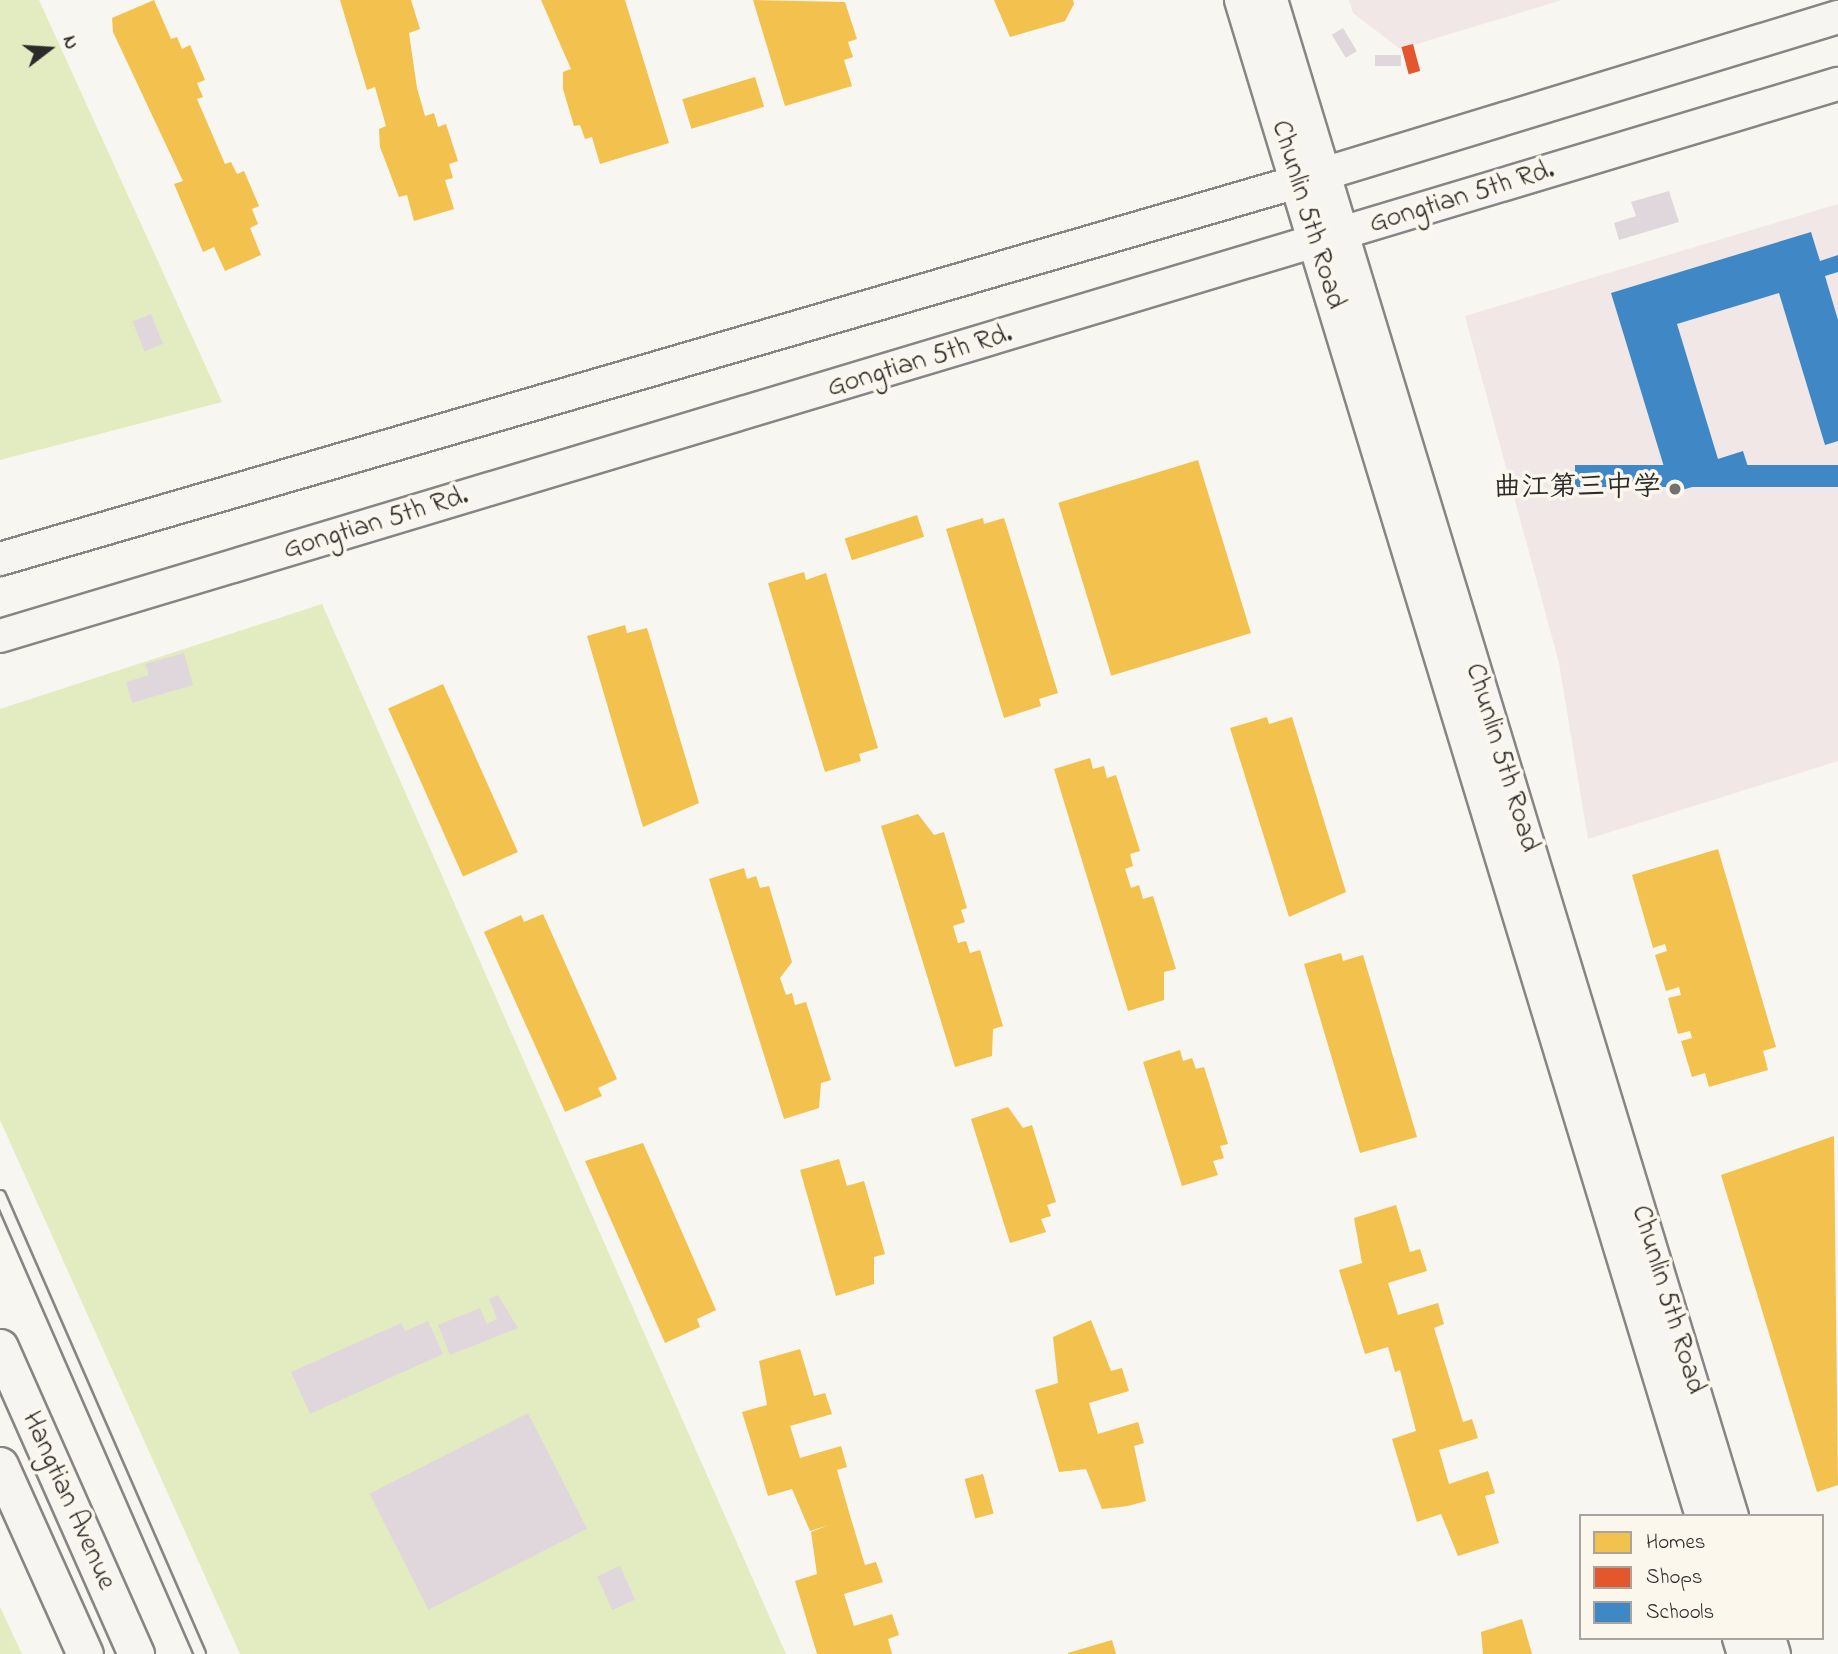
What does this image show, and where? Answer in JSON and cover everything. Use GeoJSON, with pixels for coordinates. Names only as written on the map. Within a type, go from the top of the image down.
{"type":"FeatureCollection","features":[{"type":"Feature","properties":{"kind":"main road","name":"Chunlin 5th Road"},"geometry":{"type":"LineString","coordinates":[[1241,0],[1310,178],[1731,1514]]}},
{"type":"Feature","properties":{"kind":"main road","name":"Chunlin 5th Road"},"geometry":{"type":"LineString","coordinates":[[1271,0],[1310,178]]}},
{"type":"Feature","properties":{"kind":"main road"},"geometry":{"type":"LineString","coordinates":[[0,559],[1310,178],[1838,17]]}},
{"type":"Feature","properties":{"kind":"main road","name":"Gongtian 5th Rd."},"geometry":{"type":"LineString","coordinates":[[0,636],[1838,84]]}},
{"type":"Feature","properties":{"kind":"main road","name":"Chunlin 5th Road"},"geometry":{"type":"LineString","coordinates":[[1329,239],[1701,1514]]}},
{"type":"Feature","properties":{"kind":"main road","name":"Hangtian Avenue"},"geometry":{"type":"LineString","coordinates":[[0,1347],[136,1654]]}},
{"type":"Feature","properties":{"kind":"main road","name":"Hangtian Avenue"},"geometry":{"type":"LineString","coordinates":[[0,1465],[85,1654]]}},
{"type":"Feature","properties":{"kind":"lane"},"geometry":{"type":"LineString","coordinates":[[0,1196],[200,1654]]}},
{"type":"Feature","properties":{"kind":"shaded area"},"geometry":{"type":"Polygon","coordinates":[[[1349,0],[1562,0],[1400,49],[1353,13],[1349,0]]]}},
{"type":"Feature","properties":{"kind":"shaded area","name":"曲江第三中学"},"geometry":{"type":"Polygon","coordinates":[[[1838,204],[1838,761],[1588,839],[1559,663],[1465,316],[1838,204]]]}},
{"type":"Feature","properties":{"kind":"green space"},"geometry":{"type":"Polygon","coordinates":[[[0,0],[39,0],[222,402],[0,460],[0,0]]]}},
{"type":"Feature","properties":{"kind":"green space"},"geometry":{"type":"Polygon","coordinates":[[[322,604],[786,1654],[240,1654],[0,1120],[0,709],[322,604]]]}},
{"type":"Feature","properties":{"kind":"green space"},"geometry":{"type":"Polygon","coordinates":[[[0,1607],[22,1654],[0,1654],[0,1607]]]}},
{"type":"Feature","properties":{"kind":"building: Homes"},"geometry":{"type":"Polygon","coordinates":[[[154,0],[171,39],[177,37],[182,49],[190,45],[205,80],[197,83],[203,97],[197,99],[225,164],[231,162],[237,174],[244,171],[259,206],[252,209],[258,224],[250,228],[261,255],[225,271],[214,247],[203,252],[174,184],[183,181],[113,32],[112,18],[154,0]]]}},
{"type":"Feature","properties":{"kind":"building: Homes"},"geometry":{"type":"Polygon","coordinates":[[[340,0],[411,0],[420,29],[409,33],[417,88],[425,116],[434,113],[438,127],[446,124],[458,161],[449,164],[453,178],[445,180],[454,209],[414,221],[407,195],[399,197],[380,147],[379,129],[386,126],[375,87],[367,90],[340,0]]]}},
{"type":"Feature","properties":{"kind":"building: Homes"},"geometry":{"type":"Polygon","coordinates":[[[541,0],[625,0],[669,143],[600,164],[592,137],[585,139],[580,125],[574,126],[563,89],[563,72],[571,69],[541,0]]]}},
{"type":"Feature","properties":{"kind":"building: Homes"},"geometry":{"type":"Polygon","coordinates":[[[753,0],[845,2],[857,39],[848,42],[853,57],[844,60],[852,86],[785,106],[753,0]]]}},
{"type":"Feature","properties":{"kind":"building: Homes"},"geometry":{"type":"Polygon","coordinates":[[[994,0],[1073,0],[1074,4],[1065,21],[1010,37],[994,0]]]}},
{"type":"Feature","properties":{"kind":"building: Homes"},"geometry":{"type":"Polygon","coordinates":[[[755,77],[764,107],[691,129],[682,99],[755,77]]]}},
{"type":"Feature","properties":{"kind":"building: Homes"},"geometry":{"type":"Polygon","coordinates":[[[1198,460],[1251,633],[1111,676],[1058,503],[1198,460]]]}},
{"type":"Feature","properties":{"kind":"building: Homes"},"geometry":{"type":"Polygon","coordinates":[[[917,515],[924,537],[852,560],[845,538],[917,515]]]}},
{"type":"Feature","properties":{"kind":"building: Homes"},"geometry":{"type":"Polygon","coordinates":[[[983,518],[984,524],[1004,518],[1058,693],[1039,699],[1041,706],[1004,718],[946,529],[983,518]]]}},
{"type":"Feature","properties":{"kind":"building: Homes"},"geometry":{"type":"Polygon","coordinates":[[[804,572],[806,580],[826,573],[878,748],[859,754],[861,761],[825,772],[768,583],[804,572]]]}},
{"type":"Feature","properties":{"kind":"building: Homes"},"geometry":{"type":"Polygon","coordinates":[[[625,625],[627,633],[647,628],[699,803],[643,827],[587,636],[625,625]]]}},
{"type":"Feature","properties":{"kind":"building: Homes"},"geometry":{"type":"Polygon","coordinates":[[[443,684],[518,852],[463,876],[388,708],[443,684]]]}},
{"type":"Feature","properties":{"kind":"building: Homes"},"geometry":{"type":"Polygon","coordinates":[[[1267,717],[1269,724],[1292,717],[1346,892],[1289,917],[1230,728],[1267,717]]]}},
{"type":"Feature","properties":{"kind":"building: Homes"},"geometry":{"type":"Polygon","coordinates":[[[1090,758],[1093,769],[1104,766],[1107,778],[1116,775],[1140,851],[1130,854],[1133,866],[1125,869],[1131,888],[1139,885],[1143,899],[1153,896],[1176,969],[1164,972],[1164,1000],[1128,1011],[1054,769],[1090,758]]]}},
{"type":"Feature","properties":{"kind":"building: Homes"},"geometry":{"type":"Polygon","coordinates":[[[918,814],[934,835],[944,832],[967,908],[961,910],[965,922],[953,926],[958,943],[966,941],[970,953],[980,950],[1003,1026],[993,1029],[992,1056],[955,1067],[881,826],[918,814]]]}},
{"type":"Feature","properties":{"kind":"building: Homes"},"geometry":{"type":"Polygon","coordinates":[[[1718,849],[1776,1047],[1763,1051],[1768,1070],[1709,1087],[1705,1073],[1692,1077],[1681,1041],[1692,1038],[1690,1031],[1678,1034],[1668,998],[1681,995],[1679,987],[1666,991],[1655,955],[1667,951],[1665,944],[1653,948],[1632,875],[1718,849]]]}},
{"type":"Feature","properties":{"kind":"building: Homes"},"geometry":{"type":"Polygon","coordinates":[[[744,868],[747,879],[756,876],[760,888],[769,886],[792,962],[780,978],[786,995],[792,993],[795,1005],[806,1002],[831,1080],[821,1083],[819,1108],[784,1119],[709,879],[744,868]]]}},
{"type":"Feature","properties":{"kind":"building: Homes"},"geometry":{"type":"Polygon","coordinates":[[[543,914],[617,1079],[598,1088],[602,1096],[565,1112],[484,932],[521,915],[524,922],[543,914]]]}},
{"type":"Feature","properties":{"kind":"building: Homes"},"geometry":{"type":"Polygon","coordinates":[[[1341,953],[1343,961],[1363,955],[1417,1137],[1360,1153],[1304,964],[1341,953]]]}},
{"type":"Feature","properties":{"kind":"building: Homes"},"geometry":{"type":"Polygon","coordinates":[[[1180,1050],[1183,1061],[1192,1058],[1196,1069],[1204,1067],[1228,1144],[1220,1146],[1224,1158],[1213,1161],[1218,1175],[1182,1186],[1143,1062],[1180,1050]]]}},
{"type":"Feature","properties":{"kind":"building: Homes"},"geometry":{"type":"Polygon","coordinates":[[[1008,1107],[1023,1128],[1032,1125],[1056,1202],[1047,1205],[1051,1216],[1041,1219],[1046,1232],[1010,1243],[971,1119],[1008,1107]]]}},
{"type":"Feature","properties":{"kind":"building: Homes"},"geometry":{"type":"Polygon","coordinates":[[[1834,1136],[1838,1485],[1817,1492],[1721,1175],[1834,1136]]]}},
{"type":"Feature","properties":{"kind":"building: Homes"},"geometry":{"type":"Polygon","coordinates":[[[643,1143],[716,1310],[697,1319],[700,1327],[665,1343],[585,1161],[643,1143]]]}},
{"type":"Feature","properties":{"kind":"building: Homes"},"geometry":{"type":"Polygon","coordinates":[[[839,1159],[847,1186],[864,1181],[885,1254],[874,1257],[874,1284],[836,1296],[800,1170],[839,1159]]]}},
{"type":"Feature","properties":{"kind":"building: Homes"},"geometry":{"type":"Polygon","coordinates":[[[1396,1205],[1410,1252],[1420,1249],[1427,1271],[1388,1283],[1398,1315],[1438,1303],[1444,1324],[1434,1328],[1463,1422],[1472,1419],[1478,1438],[1439,1450],[1449,1484],[1488,1471],[1495,1493],[1485,1496],[1499,1543],[1458,1556],[1441,1514],[1417,1522],[1392,1439],[1416,1431],[1400,1370],[1395,1372],[1388,1347],[1365,1354],[1339,1270],[1362,1263],[1354,1218],[1396,1205]]]}},
{"type":"Feature","properties":{"kind":"building: Homes"},"geometry":{"type":"Polygon","coordinates":[[[1091,1320],[1111,1371],[1122,1368],[1129,1391],[1089,1403],[1098,1434],[1138,1422],[1144,1443],[1134,1446],[1146,1501],[1128,1506],[1102,1509],[1086,1469],[1059,1472],[1035,1390],[1058,1383],[1053,1337],[1091,1320]]]}},
{"type":"Feature","properties":{"kind":"building: Homes"},"geometry":{"type":"Polygon","coordinates":[[[800,1349],[814,1396],[825,1393],[832,1414],[790,1426],[800,1458],[841,1446],[847,1467],[837,1470],[865,1565],[876,1562],[883,1582],[844,1594],[854,1626],[892,1614],[899,1635],[888,1639],[892,1654],[817,1654],[795,1581],[817,1574],[811,1532],[829,1525],[810,1531],[792,1489],[768,1496],[742,1412],[767,1405],[759,1361],[800,1349]]]}},
{"type":"Feature","properties":{"kind":"building: Homes"},"geometry":{"type":"Polygon","coordinates":[[[983,1474],[994,1514],[975,1519],[965,1479],[983,1474]]]}},
{"type":"Feature","properties":{"kind":"building: Homes"},"geometry":{"type":"Polygon","coordinates":[[[1522,1619],[1532,1654],[1483,1654],[1481,1632],[1522,1619]]]}},
{"type":"Feature","properties":{"kind":"building: Homes"},"geometry":{"type":"Polygon","coordinates":[[[1112,1640],[1116,1654],[1068,1654],[1068,1653],[1112,1640]]]}},
{"type":"Feature","properties":{"kind":"building: Shops"},"geometry":{"type":"Polygon","coordinates":[[[1413,44],[1420,71],[1409,74],[1401,47],[1413,44]]]}},
{"type":"Feature","properties":{"kind":"building: Schools"},"geometry":{"type":"Polygon","coordinates":[[[1811,232],[1820,261],[1838,255],[1838,272],[1825,276],[1838,320],[1838,441],[1825,445],[1779,293],[1677,324],[1718,459],[1743,451],[1749,470],[1672,493],[1611,293],[1811,232]]]}},
{"type":"Feature","properties":{"kind":"building: Schools"},"geometry":{"type":"Polygon","coordinates":[[[1575,465],[1838,465],[1838,487],[1575,487],[1575,465]]]}},
{"type":"Feature","properties":{"kind":"building: Other"},"geometry":{"type":"Polygon","coordinates":[[[1343,28],[1357,51],[1346,58],[1332,35],[1343,28]]]}},
{"type":"Feature","properties":{"kind":"building: Other"},"geometry":{"type":"Polygon","coordinates":[[[1375,55],[1401,55],[1401,66],[1375,66],[1375,55]]]}},
{"type":"Feature","properties":{"kind":"building: Other"},"geometry":{"type":"Polygon","coordinates":[[[1669,191],[1679,222],[1619,240],[1614,223],[1636,216],[1631,202],[1669,191]]]}},
{"type":"Feature","properties":{"kind":"building: Other"},"geometry":{"type":"Polygon","coordinates":[[[151,314],[163,344],[144,351],[132,321],[151,314]]]}},
{"type":"Feature","properties":{"kind":"building: Other"},"geometry":{"type":"Polygon","coordinates":[[[184,653],[193,685],[132,703],[126,682],[149,675],[145,664],[184,653]]]}},
{"type":"Feature","properties":{"kind":"building: Other"},"geometry":{"type":"Polygon","coordinates":[[[498,1295],[518,1328],[450,1355],[438,1325],[480,1308],[487,1324],[497,1319],[489,1299],[498,1295]]]}},
{"type":"Feature","properties":{"kind":"building: Other"},"geometry":{"type":"Polygon","coordinates":[[[428,1321],[443,1354],[310,1414],[291,1372],[401,1323],[405,1331],[428,1321]]]}},
{"type":"Feature","properties":{"kind":"building: Other"},"geometry":{"type":"Polygon","coordinates":[[[528,1413],[587,1529],[428,1610],[369,1494],[528,1413]]]}},
{"type":"Feature","properties":{"kind":"building: Other"},"geometry":{"type":"Polygon","coordinates":[[[620,1566],[635,1600],[612,1610],[597,1576],[620,1566]]]}},
{"type":"Feature","properties":{"kind":"place","name":"曲江第三中学"},"geometry":{"type":"Point","coordinates":[1675,489]}}]}
